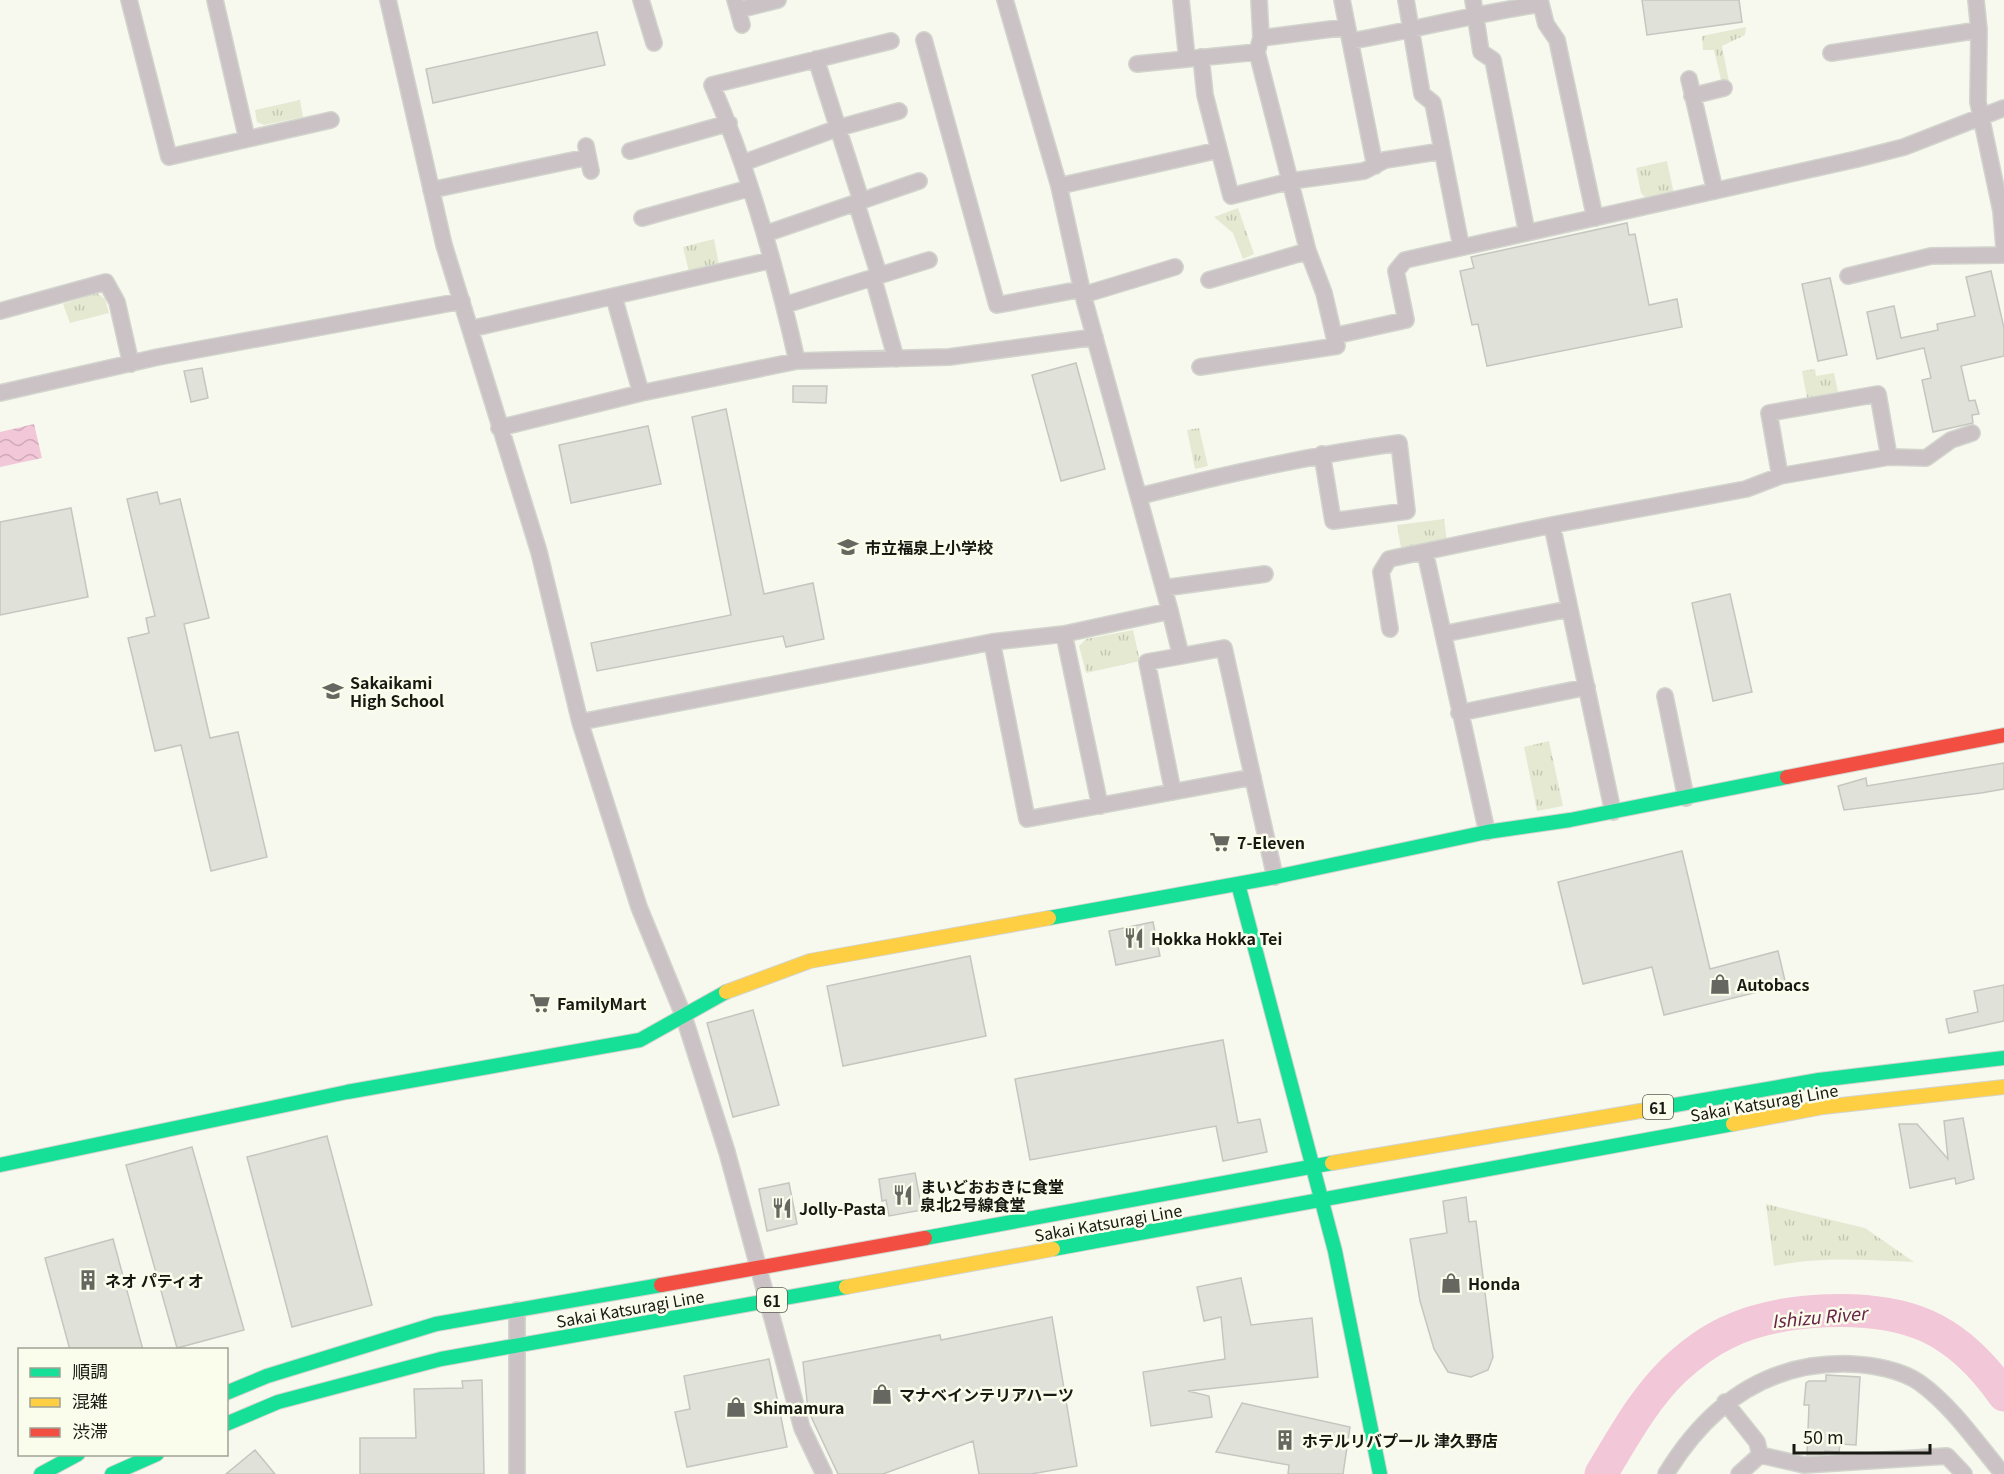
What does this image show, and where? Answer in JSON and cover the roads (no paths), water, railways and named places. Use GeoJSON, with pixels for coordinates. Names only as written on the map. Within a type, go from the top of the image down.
{"type":"FeatureCollection","features":[{"type":"Feature","properties":{"kind":"main road"},"geometry":{"type":"LineString","coordinates":[[0,1165],[347,1092],[640,1040],[724,993],[810,961],[1275,877],[1487,832],[1613,812],[2004,735]]}},
{"type":"Feature","properties":{"kind":"main road"},"geometry":{"type":"LineString","coordinates":[[1238,884],[1324,1200],[1370,1412],[1380,1474]]}},
{"type":"Feature","properties":{"kind":"main road","name":"Sakai Katsuragi Line"},"geometry":{"type":"LineString","coordinates":[[228,1392],[267,1376],[435,1324],[757,1269],[1314,1166],[1819,1080],[2001,1057]]}},
{"type":"Feature","properties":{"kind":"main road","name":"Sakai Katsuragi Line"},"geometry":{"type":"LineString","coordinates":[[228,1423],[289,1399],[441,1359],[516,1344],[769,1301],[1822,1107],[2001,1089]]}},
{"type":"Feature","properties":{"kind":"main road"},"geometry":{"type":"LineString","coordinates":[[41,1474],[74,1456]]}},
{"type":"Feature","properties":{"kind":"main road"},"geometry":{"type":"LineString","coordinates":[[112,1474],[155,1456]]}},
{"type":"Feature","properties":{"kind":"street"},"geometry":{"type":"LineString","coordinates":[[129,0],[169,157],[331,120]]}},
{"type":"Feature","properties":{"kind":"street"},"geometry":{"type":"LineString","coordinates":[[215,0],[247,140]]}},
{"type":"Feature","properties":{"kind":"street"},"geometry":{"type":"LineString","coordinates":[[388,0],[444,245],[498,428],[540,552],[580,722],[639,907],[684,1017],[727,1152],[802,1428],[824,1474]]}},
{"type":"Feature","properties":{"kind":"street"},"geometry":{"type":"LineString","coordinates":[[641,0],[654,43]]}},
{"type":"Feature","properties":{"kind":"street"},"geometry":{"type":"LineString","coordinates":[[738,11],[778,0]]}},
{"type":"Feature","properties":{"kind":"street"},"geometry":{"type":"LineString","coordinates":[[1005,0],[1059,186],[1082,292],[1140,496],[1181,656]]}},
{"type":"Feature","properties":{"kind":"street"},"geometry":{"type":"LineString","coordinates":[[1181,0],[1231,196],[1291,181],[1364,171],[1385,160],[1442,150]]}},
{"type":"Feature","properties":{"kind":"street"},"geometry":{"type":"LineString","coordinates":[[1200,367],[1337,346],[1324,293],[1308,251],[1259,45],[1259,0]]}},
{"type":"Feature","properties":{"kind":"street"},"geometry":{"type":"LineString","coordinates":[[1342,0],[1375,166]]}},
{"type":"Feature","properties":{"kind":"street"},"geometry":{"type":"LineString","coordinates":[[1407,0],[1422,94],[1433,103],[1461,246]]}},
{"type":"Feature","properties":{"kind":"street"},"geometry":{"type":"LineString","coordinates":[[1976,0],[1979,30],[1978,102],[2001,211],[2004,248]]}},
{"type":"Feature","properties":{"kind":"street"},"geometry":{"type":"LineString","coordinates":[[1137,64],[1194,58],[1259,45],[1349,34],[1412,31],[1474,8],[1486,11],[1540,2],[1546,24],[1557,40],[1595,218]]}},
{"type":"Feature","properties":{"kind":"street"},"geometry":{"type":"LineString","coordinates":[[1474,8],[1481,52],[1494,60],[1527,233]]}},
{"type":"Feature","properties":{"kind":"street"},"geometry":{"type":"LineString","coordinates":[[1831,53],[1979,30]]}},
{"type":"Feature","properties":{"kind":"street"},"geometry":{"type":"LineString","coordinates":[[924,40],[997,305],[1082,292],[1175,267]]}},
{"type":"Feature","properties":{"kind":"street"},"geometry":{"type":"LineString","coordinates":[[797,361],[785,305],[765,234],[729,123],[712,85],[891,41]]}},
{"type":"Feature","properties":{"kind":"street"},"geometry":{"type":"LineString","coordinates":[[816,59],[859,201],[896,359]]}},
{"type":"Feature","properties":{"kind":"street"},"geometry":{"type":"LineString","coordinates":[[1689,79],[1715,191]]}},
{"type":"Feature","properties":{"kind":"street"},"geometry":{"type":"LineString","coordinates":[[1692,96],[1724,88]]}},
{"type":"Feature","properties":{"kind":"street"},"geometry":{"type":"LineString","coordinates":[[1334,336],[1406,320],[1396,271],[1405,260],[1904,147],[2004,108]]}},
{"type":"Feature","properties":{"kind":"street"},"geometry":{"type":"LineString","coordinates":[[743,163],[838,128],[899,111]]}},
{"type":"Feature","properties":{"kind":"street"},"geometry":{"type":"LineString","coordinates":[[630,151],[729,123]]}},
{"type":"Feature","properties":{"kind":"street"},"geometry":{"type":"LineString","coordinates":[[1059,186],[1219,150]]}},
{"type":"Feature","properties":{"kind":"street"},"geometry":{"type":"LineString","coordinates":[[431,190],[588,158]]}},
{"type":"Feature","properties":{"kind":"street"},"geometry":{"type":"LineString","coordinates":[[765,234],[919,181]]}},
{"type":"Feature","properties":{"kind":"street"},"geometry":{"type":"LineString","coordinates":[[642,218],[750,188]]}},
{"type":"Feature","properties":{"kind":"street"},"geometry":{"type":"LineString","coordinates":[[1209,280],[1308,251]]}},
{"type":"Feature","properties":{"kind":"street"},"geometry":{"type":"LineString","coordinates":[[1848,276],[1931,255],[2004,255]]}},
{"type":"Feature","properties":{"kind":"street"},"geometry":{"type":"LineString","coordinates":[[470,329],[772,260]]}},
{"type":"Feature","properties":{"kind":"street"},"geometry":{"type":"LineString","coordinates":[[785,305],[929,260]]}},
{"type":"Feature","properties":{"kind":"street"},"geometry":{"type":"LineString","coordinates":[[0,311],[106,282],[117,302],[131,364]]}},
{"type":"Feature","properties":{"kind":"street"},"geometry":{"type":"LineString","coordinates":[[614,297],[641,393]]}},
{"type":"Feature","properties":{"kind":"street"},"geometry":{"type":"LineString","coordinates":[[0,393],[131,364],[462,301]]}},
{"type":"Feature","properties":{"kind":"street"},"geometry":{"type":"LineString","coordinates":[[498,428],[641,393],[797,361],[949,357],[1095,337]]}},
{"type":"Feature","properties":{"kind":"street"},"geometry":{"type":"LineString","coordinates":[[1780,476],[1769,413],[1802,407],[1878,394],[1889,457]]}},
{"type":"Feature","properties":{"kind":"street"},"geometry":{"type":"LineString","coordinates":[[1390,629],[1381,572],[1389,559],[1552,525],[1746,489],[1780,476],[1889,457],[1926,458],[1951,440],[1972,433]]}},
{"type":"Feature","properties":{"kind":"street"},"geometry":{"type":"LineString","coordinates":[[1140,496],[1249,468],[1322,454],[1398,443],[1407,511],[1334,521],[1322,454]]}},
{"type":"Feature","properties":{"kind":"street"},"geometry":{"type":"LineString","coordinates":[[1552,525],[1613,812]]}},
{"type":"Feature","properties":{"kind":"street"},"geometry":{"type":"LineString","coordinates":[[1425,552],[1487,832]]}},
{"type":"Feature","properties":{"kind":"street"},"geometry":{"type":"LineString","coordinates":[[1164,588],[1265,574]]}},
{"type":"Feature","properties":{"kind":"street"},"geometry":{"type":"LineString","coordinates":[[1443,634],[1569,609]]}},
{"type":"Feature","properties":{"kind":"street"},"geometry":{"type":"LineString","coordinates":[[580,722],[992,642],[1065,634],[1170,611]]}},
{"type":"Feature","properties":{"kind":"street"},"geometry":{"type":"LineString","coordinates":[[1065,634],[1100,806]]}},
{"type":"Feature","properties":{"kind":"street"},"geometry":{"type":"LineString","coordinates":[[992,642],[1027,819],[1253,777]]}},
{"type":"Feature","properties":{"kind":"street"},"geometry":{"type":"LineString","coordinates":[[1173,792],[1147,662],[1224,648],[1275,877]]}},
{"type":"Feature","properties":{"kind":"street"},"geometry":{"type":"LineString","coordinates":[[1459,712],[1587,687]]}},
{"type":"Feature","properties":{"kind":"street"},"geometry":{"type":"LineString","coordinates":[[1665,696],[1686,798]]}},
{"type":"Feature","properties":{"kind":"street"},"geometry":{"type":"LineString","coordinates":[[517,1310],[517,1474]]}},
{"type":"Feature","properties":{"kind":"street"},"geometry":{"type":"LineString","coordinates":[[1666,1474],[1685,1443],[1725,1402],[1760,1381],[1792,1369],[1825,1363],[1873,1365],[1919,1382],[1949,1410],[2003,1474]]}},
{"type":"Feature","properties":{"kind":"street"},"geometry":{"type":"LineString","coordinates":[[1725,1402],[1757,1442],[1760,1455]]}},
{"type":"Feature","properties":{"kind":"street"},"geometry":{"type":"LineString","coordinates":[[1760,1455],[1823,1469],[1877,1467],[1947,1456],[1964,1474]]}},
{"type":"Feature","properties":{"kind":"street"},"geometry":{"type":"LineString","coordinates":[[1740,1474],[1760,1455]]}},
{"type":"Feature","properties":{"kind":"water"},"geometry":{"type":"Polygon","coordinates":[[[34,424],[42,458],[0,467],[0,432],[34,424]]]}},
{"type":"Feature","properties":{"kind":"waterway","name":"Ishizu River"},"geometry":{"type":"LineString","coordinates":[[1601,1474],[1643,1407],[1674,1370],[1719,1336],[1748,1324],[1772,1318],[1826,1311],[1880,1313],[1905,1318],[1927,1326],[1960,1347],[1979,1365],[2004,1395]]}},
{"type":"Feature","properties":{"kind":"place","name":"市立福泉上小学校"},"geometry":{"type":"Point","coordinates":[848,547]}},
{"type":"Feature","properties":{"kind":"place","name":"Sakaikami High School"},"geometry":{"type":"Point","coordinates":[333,691]}},
{"type":"Feature","properties":{"kind":"place","name":"7-Eleven"},"geometry":{"type":"Point","coordinates":[1220,842]}},
{"type":"Feature","properties":{"kind":"place","name":"Hokka Hokka Tei"},"geometry":{"type":"Point","coordinates":[1134,938]}},
{"type":"Feature","properties":{"kind":"place","name":"Autobacs"},"geometry":{"type":"Point","coordinates":[1720,984]}},
{"type":"Feature","properties":{"kind":"place","name":"FamilyMart"},"geometry":{"type":"Point","coordinates":[540,1003]}},
{"type":"Feature","properties":{"kind":"place","name":"まいどおおきに食堂 泉北2号線食堂"},"geometry":{"type":"Point","coordinates":[903,1195]}},
{"type":"Feature","properties":{"kind":"place","name":"Jolly-Pasta"},"geometry":{"type":"Point","coordinates":[782,1208]}},
{"type":"Feature","properties":{"kind":"place","name":"ネオ パティオ"},"geometry":{"type":"Point","coordinates":[88,1280]}},
{"type":"Feature","properties":{"kind":"place","name":"Honda"},"geometry":{"type":"Point","coordinates":[1451,1283]}},
{"type":"Feature","properties":{"kind":"place","name":"マナベインテリアハーツ"},"geometry":{"type":"Point","coordinates":[882,1394]}},
{"type":"Feature","properties":{"kind":"place","name":"Shimamura"},"geometry":{"type":"Point","coordinates":[736,1407]}},
{"type":"Feature","properties":{"kind":"place","name":"ホテルリバプール 津久野店"},"geometry":{"type":"Point","coordinates":[1285,1440]}}]}
